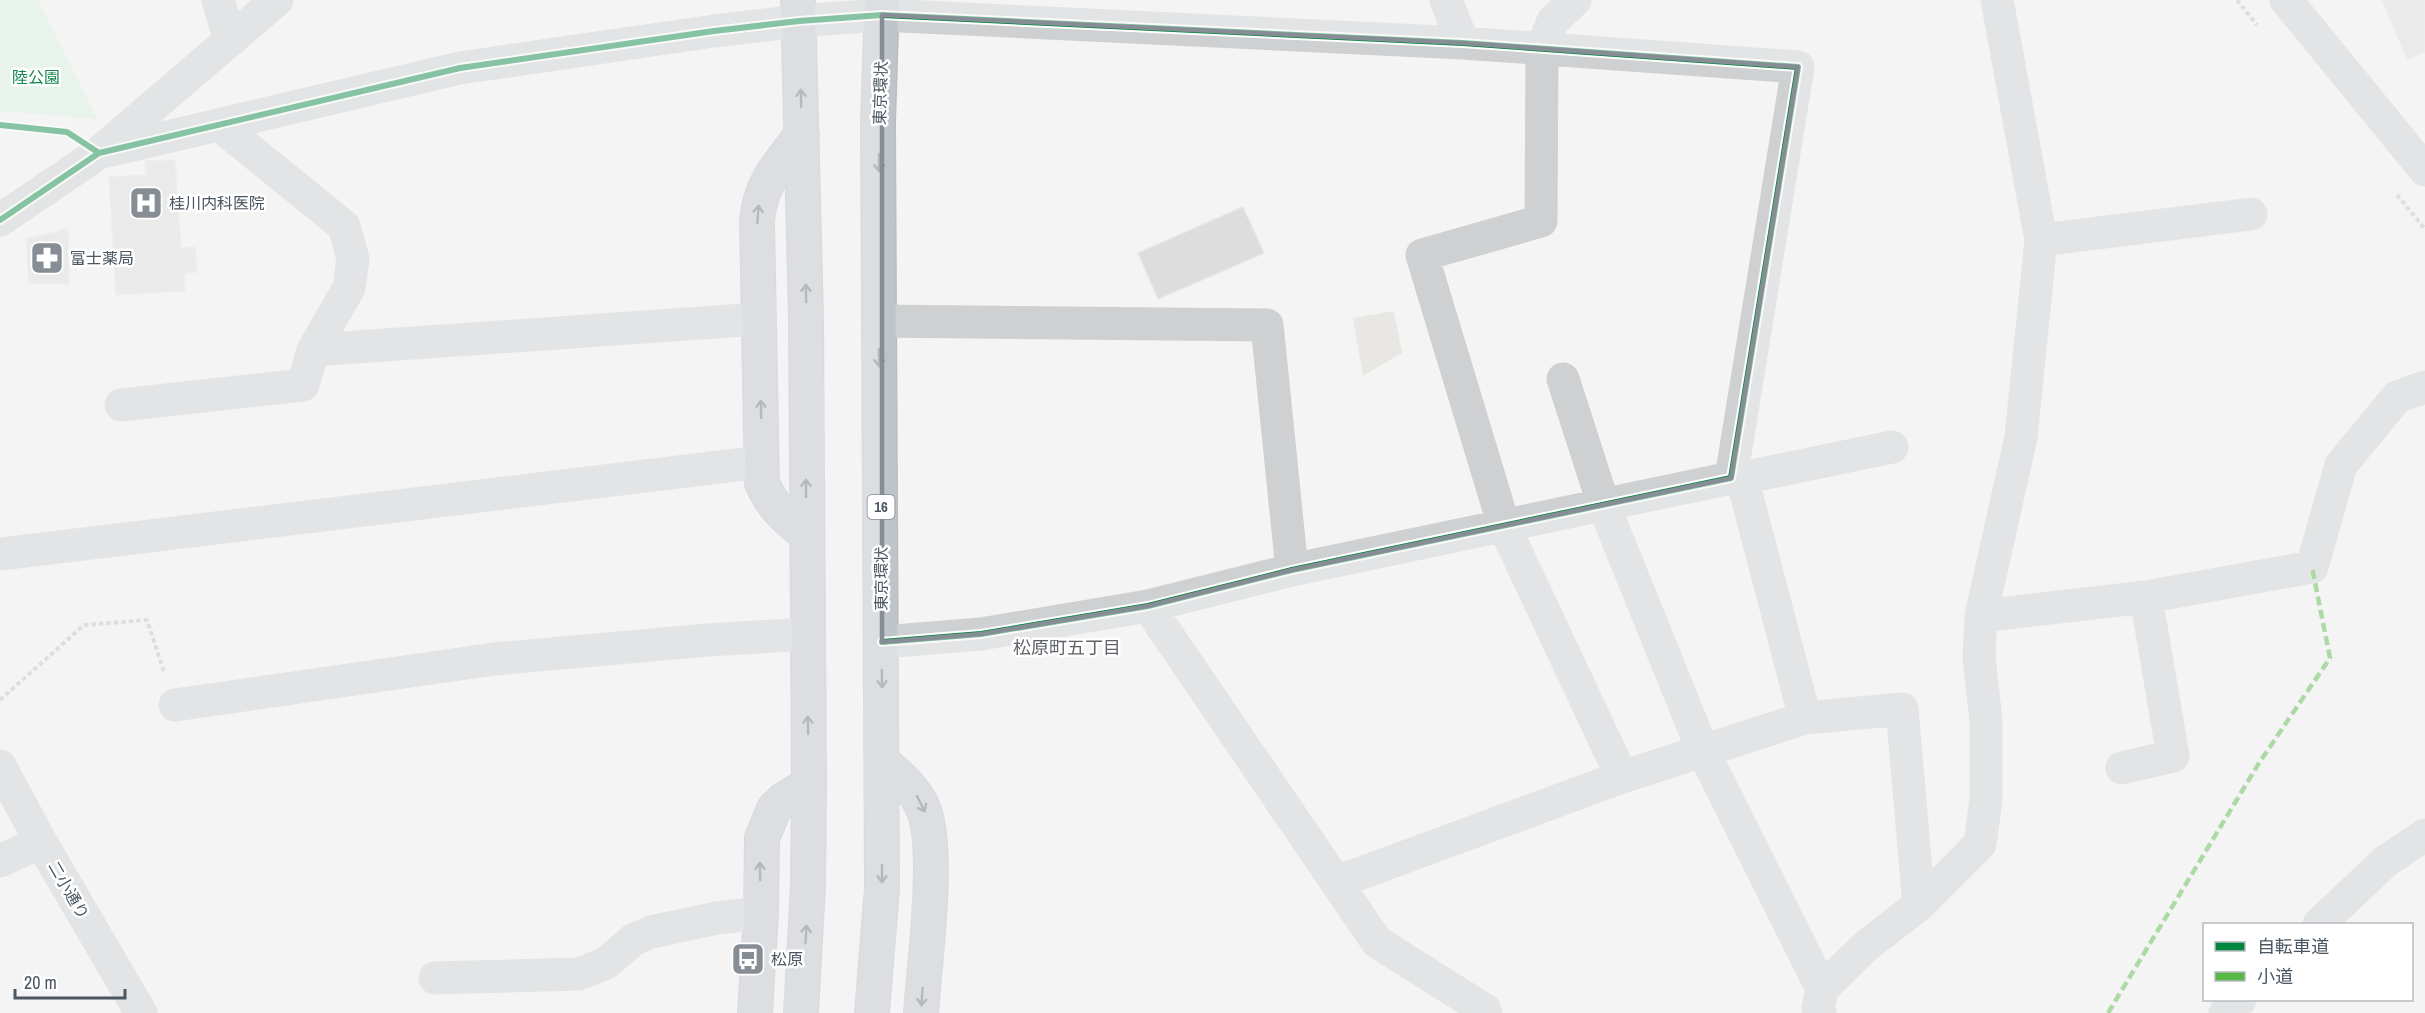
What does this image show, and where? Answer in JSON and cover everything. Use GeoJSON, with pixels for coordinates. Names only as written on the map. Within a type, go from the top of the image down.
{"type":"FeatureCollection","features":[{"type":"Feature","properties":{"kind":"highway","name":"東京環状"},"geometry":{"type":"LineString","coordinates":[[872,1013],[882,888],[878,122],[882,8]]}},
{"type":"Feature","properties":{"kind":"highway"},"geometry":{"type":"LineString","coordinates":[[799,10],[806,318],[809,784],[808,886],[801,1013]]}},
{"type":"Feature","properties":{"kind":"highway"},"geometry":{"type":"LineString","coordinates":[[802,134],[766,182],[759,200],[757,221],[762,483],[768,498],[780,514],[806,534]]}},
{"type":"Feature","properties":{"kind":"highway"},"geometry":{"type":"LineString","coordinates":[[882,761],[910,785],[928,821],[930,881],[921,1013]]}},
{"type":"Feature","properties":{"kind":"highway"},"geometry":{"type":"LineString","coordinates":[[755,1013],[761,913],[762,838],[766,823],[778,804],[809,784]]}},
{"type":"Feature","properties":{"kind":"street"},"geometry":{"type":"LineString","coordinates":[[218,0],[230,41]]}},
{"type":"Feature","properties":{"kind":"street"},"geometry":{"type":"LineString","coordinates":[[0,220],[99,153],[277,0]]}},
{"type":"Feature","properties":{"kind":"street"},"geometry":{"type":"LineString","coordinates":[[1446,0],[1463,43]]}},
{"type":"Feature","properties":{"kind":"street"},"geometry":{"type":"LineString","coordinates":[[1575,0],[1553,21],[1542,48],[1541,221],[1422,255],[1504,526],[1622,777]]}},
{"type":"Feature","properties":{"kind":"street"},"geometry":{"type":"LineString","coordinates":[[1563,378],[1604,506],[1703,750],[1821,1001],[1866,946],[1919,905],[1980,844],[1986,798],[1986,720],[1979,658],[1981,615],[2021,437],[2041,240],[1997,0]]}},
{"type":"Feature","properties":{"kind":"street"},"geometry":{"type":"LineString","coordinates":[[2286,0],[2425,170]]}},
{"type":"Feature","properties":{"kind":"street"},"geometry":{"type":"LineString","coordinates":[[99,153],[460,68],[799,10],[882,8],[1542,48],[1798,67],[1736,478],[1805,718]]}},
{"type":"Feature","properties":{"kind":"street"},"geometry":{"type":"LineString","coordinates":[[121,405],[303,384],[313,350],[349,288],[353,259],[345,226],[219,124]]}},
{"type":"Feature","properties":{"kind":"street"},"geometry":{"type":"LineString","coordinates":[[2041,240],[2251,214]]}},
{"type":"Feature","properties":{"kind":"street"},"geometry":{"type":"LineString","coordinates":[[313,350],[759,319]]}},
{"type":"Feature","properties":{"kind":"street"},"geometry":{"type":"LineString","coordinates":[[879,321],[1267,325],[1293,570]]}},
{"type":"Feature","properties":{"kind":"street"},"geometry":{"type":"LineString","coordinates":[[1981,615],[2146,597],[2312,567],[2341,465],[2397,397],[2425,387]]}},
{"type":"Feature","properties":{"kind":"street"},"geometry":{"type":"LineString","coordinates":[[882,642],[981,634],[1148,606],[1293,570],[1892,447]]}},
{"type":"Feature","properties":{"kind":"street"},"geometry":{"type":"LineString","coordinates":[[0,554],[761,462]]}},
{"type":"Feature","properties":{"kind":"street"},"geometry":{"type":"LineString","coordinates":[[2122,768],[2173,756],[2146,597]]}},
{"type":"Feature","properties":{"kind":"street"},"geometry":{"type":"LineString","coordinates":[[1148,606],[1377,942],[1485,1010],[1486,1013]]}},
{"type":"Feature","properties":{"kind":"street"},"geometry":{"type":"LineString","coordinates":[[175,705],[494,659],[708,640],[807,634]]}},
{"type":"Feature","properties":{"kind":"street"},"geometry":{"type":"LineString","coordinates":[[1337,882],[1622,777],[1805,718],[1902,709],[1919,905]]}},
{"type":"Feature","properties":{"kind":"street","name":"二小通り"},"geometry":{"type":"LineString","coordinates":[[0,766],[41,843],[141,1013]]}},
{"type":"Feature","properties":{"kind":"street"},"geometry":{"type":"LineString","coordinates":[[2320,923],[2386,861],[2425,835]]}},
{"type":"Feature","properties":{"kind":"street"},"geometry":{"type":"LineString","coordinates":[[0,861],[41,843]]}},
{"type":"Feature","properties":{"kind":"street"},"geometry":{"type":"LineString","coordinates":[[435,978],[579,974],[606,963],[633,940],[651,932],[717,918],[761,913]]}},
{"type":"Feature","properties":{"kind":"street"},"geometry":{"type":"LineString","coordinates":[[2225,1013],[2238,1001]]}},
{"type":"Feature","properties":{"kind":"path"},"geometry":{"type":"LineString","coordinates":[[0,700],[84,625],[147,620],[175,705]]}},
{"type":"Feature","properties":{"kind":"highlighted area"},"geometry":{"type":"Polygon","coordinates":[[[882,15],[1463,43],[1798,67],[1731,478],[1292,570],[1148,606],[981,634],[882,642],[882,15]]]}},
{"type":"Feature","properties":{"kind":"shaded area"},"geometry":{"type":"Polygon","coordinates":[[[1394,311],[1402,353],[1363,376],[1353,318],[1394,311]]]}},
{"type":"Feature","properties":{"kind":"green space","name":"陸公園"},"geometry":{"type":"Polygon","coordinates":[[[0,0],[38,0],[97,119],[0,111],[0,0]]]}},
{"type":"Feature","properties":{"kind":"building"},"geometry":{"type":"Polygon","coordinates":[[[2382,0],[2425,0],[2425,52],[2407,59],[2382,0]]]}},
{"type":"Feature","properties":{"kind":"building"},"geometry":{"type":"Polygon","coordinates":[[[175,160],[181,248],[195,247],[197,272],[184,273],[185,291],[116,295],[109,177],[146,175],[145,161],[175,160]]]}},
{"type":"Feature","properties":{"kind":"building"},"geometry":{"type":"Polygon","coordinates":[[[1243,207],[1264,253],[1158,299],[1138,253],[1243,207]]]}},
{"type":"Feature","properties":{"kind":"building"},"geometry":{"type":"Polygon","coordinates":[[[68,229],[69,284],[29,283],[26,239],[68,229]]]}},
{"type":"Feature","properties":{"kind":"marked path"},"geometry":{"type":"LineString","coordinates":[[2108,1013],[2259,763],[2330,658],[2312,567]]}},
{"type":"Feature","properties":{"kind":"cycle path"},"geometry":{"type":"LineString","coordinates":[[0,220],[99,153],[460,68],[799,21],[882,15],[1463,43],[1798,67],[1731,478],[1292,570],[1148,606],[981,634],[882,642]]}},
{"type":"Feature","properties":{"kind":"cycle path"},"geometry":{"type":"LineString","coordinates":[[0,125],[67,132],[99,153]]}},
{"type":"Feature","properties":{"kind":"place","name":"桂川内科医院"},"geometry":{"type":"Point","coordinates":[146,203]}},
{"type":"Feature","properties":{"kind":"place","name":"富士薬局"},"geometry":{"type":"Point","coordinates":[47,258]}},
{"type":"Feature","properties":{"kind":"place","name":"松原"},"geometry":{"type":"Point","coordinates":[748,959]}},
{"type":"Feature","properties":{"kind":"district","name":"松原町五丁目"},"geometry":{"type":"Point","coordinates":[1067,648]}}]}
